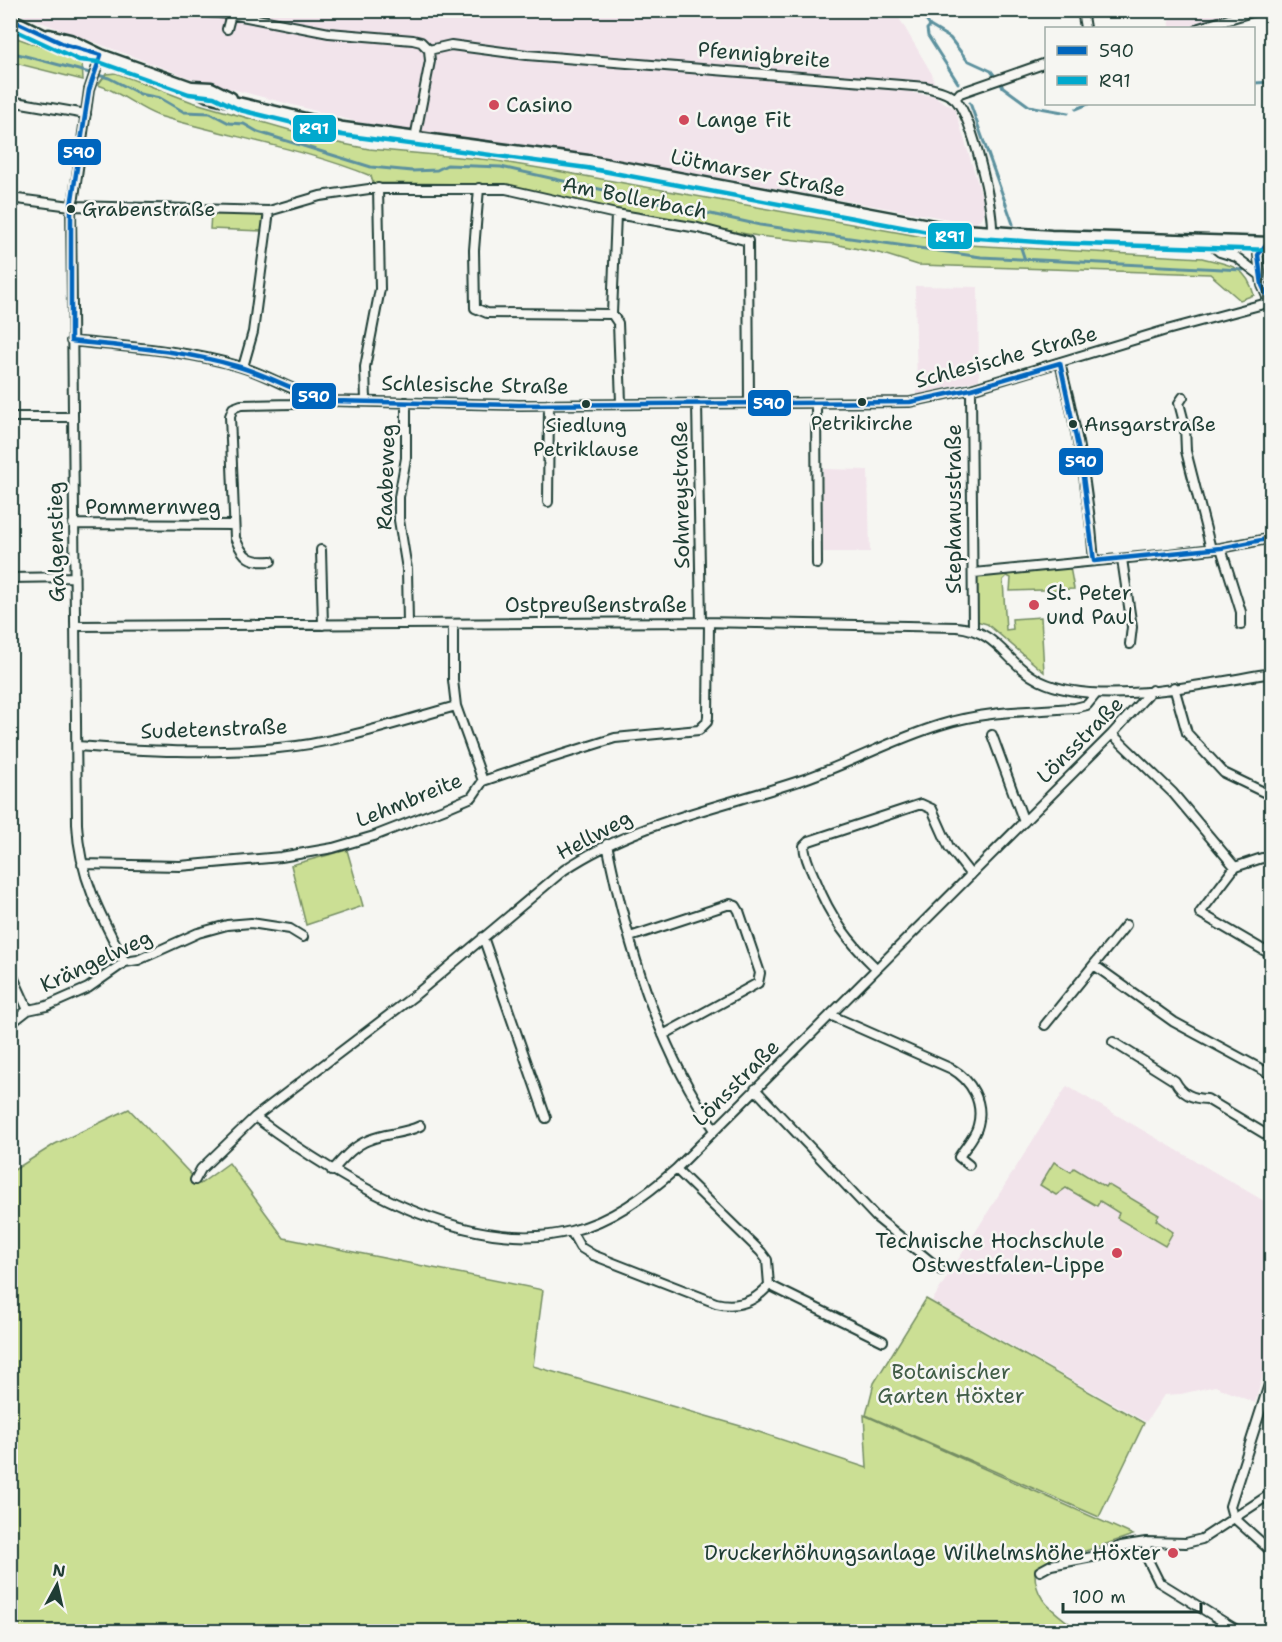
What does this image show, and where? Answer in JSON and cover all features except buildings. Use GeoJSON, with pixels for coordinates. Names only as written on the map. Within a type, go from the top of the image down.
{"type":"FeatureCollection","features":[{"type":"Feature","properties":{"kind":"main road","name":"Lütmarser Straße"},"geometry":{"type":"LineString","coordinates":[[10,19],[99,60],[191,87],[216,90],[242,103],[343,129],[598,163],[907,221],[992,233],[1270,245]]}},
{"type":"Feature","properties":{"kind":"street"},"geometry":{"type":"LineString","coordinates":[[1082,10],[1084,27]]}},
{"type":"Feature","properties":{"kind":"street"},"geometry":{"type":"LineString","coordinates":[[193,11],[231,15],[306,30],[421,42],[429,50],[430,61],[415,138]]}},
{"type":"Feature","properties":{"kind":"street"},"geometry":{"type":"LineString","coordinates":[[1202,27],[1252,12]]}},
{"type":"Feature","properties":{"kind":"street"},"geometry":{"type":"LineString","coordinates":[[227,28],[231,15]]}},
{"type":"Feature","properties":{"kind":"street","name":"Pfennigbreite"},"geometry":{"type":"LineString","coordinates":[[429,50],[452,45],[527,55],[926,87],[955,99]]}},
{"type":"Feature","properties":{"kind":"street","name":"Galgenstieg"},"geometry":{"type":"LineString","coordinates":[[99,60],[86,114],[74,197],[70,206],[78,853],[99,911],[125,962]]}},
{"type":"Feature","properties":{"kind":"street"},"geometry":{"type":"LineString","coordinates":[[992,233],[987,190],[963,112],[955,99],[960,93],[1045,64]]}},
{"type":"Feature","properties":{"kind":"street"},"geometry":{"type":"LineString","coordinates":[[10,101],[86,114]]}},
{"type":"Feature","properties":{"kind":"street"},"geometry":{"type":"LineString","coordinates":[[10,198],[70,206],[269,212],[320,196],[378,188],[380,289],[365,367],[366,401]]}},
{"type":"Feature","properties":{"kind":"street","name":"Am Bollerbach"},"geometry":{"type":"LineString","coordinates":[[378,188],[506,189],[616,214],[698,228],[748,241],[749,402]]}},
{"type":"Feature","properties":{"kind":"street"},"geometry":{"type":"LineString","coordinates":[[479,189],[475,221],[475,308],[480,312],[612,315]]}},
{"type":"Feature","properties":{"kind":"street"},"geometry":{"type":"LineString","coordinates":[[243,367],[253,332],[269,212]]}},
{"type":"Feature","properties":{"kind":"street"},"geometry":{"type":"LineString","coordinates":[[616,214],[612,315],[618,323],[621,402]]}},
{"type":"Feature","properties":{"kind":"street"},"geometry":{"type":"LineString","coordinates":[[1205,241],[1220,252],[1236,257],[1260,275]]}},
{"type":"Feature","properties":{"kind":"street"},"geometry":{"type":"LineString","coordinates":[[1270,245],[1258,255],[1260,275],[1271,303]]}},
{"type":"Feature","properties":{"kind":"street","name":"Schlesische Straße"},"geometry":{"type":"LineString","coordinates":[[71,341],[182,352],[243,367],[302,394],[323,400],[549,405],[621,402],[910,402],[971,389],[1271,303]]}},
{"type":"Feature","properties":{"kind":"street"},"geometry":{"type":"LineString","coordinates":[[1060,363],[1089,509],[1094,561]]}},
{"type":"Feature","properties":{"kind":"street","name":"Stephanusstraße"},"geometry":{"type":"LineString","coordinates":[[971,389],[973,629]]}},
{"type":"Feature","properties":{"kind":"street","name":"Pommernweg"},"geometry":{"type":"LineString","coordinates":[[271,561],[250,560],[243,555],[233,525],[231,416],[233,408],[241,405],[293,404],[302,394]]}},
{"type":"Feature","properties":{"kind":"street"},"geometry":{"type":"LineString","coordinates":[[1183,397],[1179,404],[1185,426],[1186,451],[1211,549]]}},
{"type":"Feature","properties":{"kind":"street","name":"Raabeweg"},"geometry":{"type":"LineString","coordinates":[[406,402],[406,458],[399,496],[399,520],[407,569],[408,624]]}},
{"type":"Feature","properties":{"kind":"street","name":"Sohnreystraße"},"geometry":{"type":"LineString","coordinates":[[698,403],[705,623]]}},
{"type":"Feature","properties":{"kind":"street"},"geometry":{"type":"LineString","coordinates":[[816,403],[818,564]]}},
{"type":"Feature","properties":{"kind":"street"},"geometry":{"type":"LineString","coordinates":[[548,502],[549,405]]}},
{"type":"Feature","properties":{"kind":"street"},"geometry":{"type":"LineString","coordinates":[[10,417],[72,417]]}},
{"type":"Feature","properties":{"kind":"street","name":"Pommernweg"},"geometry":{"type":"LineString","coordinates":[[73,524],[233,525]]}},
{"type":"Feature","properties":{"kind":"street"},"geometry":{"type":"LineString","coordinates":[[974,573],[1122,560],[1221,548],[1272,538]]}},
{"type":"Feature","properties":{"kind":"street"},"geometry":{"type":"LineString","coordinates":[[1221,548],[1241,612],[1241,625]]}},
{"type":"Feature","properties":{"kind":"street"},"geometry":{"type":"LineString","coordinates":[[321,550],[324,625]]}},
{"type":"Feature","properties":{"kind":"street"},"geometry":{"type":"LineString","coordinates":[[1122,560],[1132,627],[1130,644]]}},
{"type":"Feature","properties":{"kind":"street"},"geometry":{"type":"LineString","coordinates":[[10,578],[74,577]]}},
{"type":"Feature","properties":{"kind":"street","name":"Ostpreußenstraße"},"geometry":{"type":"LineString","coordinates":[[76,626],[705,623],[973,629],[990,637],[1039,680],[1079,692],[1096,694]]}},
{"type":"Feature","properties":{"kind":"street","name":"Lehmbreite"},"geometry":{"type":"LineString","coordinates":[[82,864],[180,866],[281,857],[333,848],[374,836],[472,797],[483,781],[615,738],[699,730],[704,727],[708,717],[705,623]]}},
{"type":"Feature","properties":{"kind":"street"},"geometry":{"type":"LineString","coordinates":[[453,624],[452,671],[456,706],[483,781]]}},
{"type":"Feature","properties":{"kind":"street"},"geometry":{"type":"LineString","coordinates":[[1096,694],[1152,690],[1272,674]]}},
{"type":"Feature","properties":{"kind":"street"},"geometry":{"type":"LineString","coordinates":[[1174,687],[1187,733],[1224,773],[1272,796]]}},
{"type":"Feature","properties":{"kind":"street","name":"Lönsstraße"},"geometry":{"type":"LineString","coordinates":[[255,1118],[332,1171],[395,1204],[460,1226],[512,1236],[571,1231],[632,1204],[676,1169],[1112,734],[1152,690]]}},
{"type":"Feature","properties":{"kind":"street","name":"Hellweg"},"geometry":{"type":"LineString","coordinates":[[195,1180],[201,1169],[255,1118],[414,996],[564,870],[607,844],[654,825],[798,781],[940,725],[982,715],[1075,708],[1088,705],[1096,694]]}},
{"type":"Feature","properties":{"kind":"street","name":"Sudetenstraße"},"geometry":{"type":"LineString","coordinates":[[76,746],[186,752],[280,748],[368,731],[456,706]]}},
{"type":"Feature","properties":{"kind":"street"},"geometry":{"type":"LineString","coordinates":[[1112,734],[1173,793],[1235,867]]}},
{"type":"Feature","properties":{"kind":"street"},"geometry":{"type":"LineString","coordinates":[[992,735],[1024,822]]}},
{"type":"Feature","properties":{"kind":"street"},"geometry":{"type":"LineString","coordinates":[[876,968],[850,942],[830,913],[805,856],[804,846],[809,841],[921,804],[932,809],[949,847],[971,875]]}},
{"type":"Feature","properties":{"kind":"street"},"geometry":{"type":"LineString","coordinates":[[607,844],[630,938],[663,1035],[692,1097],[715,1130]]}},
{"type":"Feature","properties":{"kind":"street"},"geometry":{"type":"LineString","coordinates":[[1272,860],[1262,858],[1235,867],[1200,913],[1272,955]]}},
{"type":"Feature","properties":{"kind":"street"},"geometry":{"type":"LineString","coordinates":[[630,938],[730,904],[736,906],[739,911],[759,974],[758,983],[663,1035]]}},
{"type":"Feature","properties":{"kind":"street","name":"Krängelweg"},"geometry":{"type":"LineString","coordinates":[[10,1024],[28,1010],[47,1006],[88,988],[125,962],[138,960],[198,933],[227,925],[272,925],[290,929],[303,937]]}},
{"type":"Feature","properties":{"kind":"street"},"geometry":{"type":"LineString","coordinates":[[1046,1025],[1126,925]]}},
{"type":"Feature","properties":{"kind":"street"},"geometry":{"type":"LineString","coordinates":[[483,937],[546,1118]]}},
{"type":"Feature","properties":{"kind":"street"},"geometry":{"type":"LineString","coordinates":[[1094,965],[1174,1022],[1272,1076]]}},
{"type":"Feature","properties":{"kind":"street"},"geometry":{"type":"LineString","coordinates":[[10,970],[28,1010]]}},
{"type":"Feature","properties":{"kind":"street"},"geometry":{"type":"LineString","coordinates":[[830,1015],[952,1069],[967,1080],[978,1102],[980,1115],[978,1127],[959,1157],[969,1165]]}},
{"type":"Feature","properties":{"kind":"street"},"geometry":{"type":"LineString","coordinates":[[1113,1042],[1175,1081],[1181,1091],[1197,1099],[1207,1099],[1272,1138]]}},
{"type":"Feature","properties":{"kind":"street"},"geometry":{"type":"LineString","coordinates":[[755,1089],[876,1217],[941,1270]]}},
{"type":"Feature","properties":{"kind":"street"},"geometry":{"type":"LineString","coordinates":[[332,1171],[353,1149],[369,1140],[406,1132],[420,1126]]}},
{"type":"Feature","properties":{"kind":"street"},"geometry":{"type":"LineString","coordinates":[[676,1169],[761,1252],[767,1260],[769,1286]]}},
{"type":"Feature","properties":{"kind":"street"},"geometry":{"type":"LineString","coordinates":[[571,1231],[580,1247],[593,1255],[716,1304],[726,1306],[750,1301],[769,1286]]}},
{"type":"Feature","properties":{"kind":"street"},"geometry":{"type":"LineString","coordinates":[[769,1286],[883,1341]]}},
{"type":"Feature","properties":{"kind":"street"},"geometry":{"type":"LineString","coordinates":[[1272,1375],[1230,1506],[1233,1517],[1272,1552]]}},
{"type":"Feature","properties":{"kind":"street"},"geometry":{"type":"LineString","coordinates":[[1040,1571],[1051,1565],[1097,1556],[1121,1546],[1146,1542],[1186,1543],[1202,1539],[1272,1494]]}},
{"type":"Feature","properties":{"kind":"street"},"geometry":{"type":"LineString","coordinates":[[1146,1542],[1148,1560],[1159,1582],[1240,1632]]}},
{"type":"Feature","properties":{"kind":"shaded area"},"geometry":{"type":"Polygon","coordinates":[[[11,11],[895,11],[932,74],[935,87],[914,85],[913,93],[934,96],[955,109],[983,200],[984,214],[976,224],[596,156],[439,134],[388,130],[190,78],[11,11]]]}},
{"type":"Feature","properties":{"kind":"shaded area"},"geometry":{"type":"Polygon","coordinates":[[[1169,11],[1249,11],[1193,27],[1170,27],[1169,11]]]}},
{"type":"Feature","properties":{"kind":"shaded area"},"geometry":{"type":"Polygon","coordinates":[[[915,286],[978,287],[979,380],[917,395],[915,286]]]}},
{"type":"Feature","properties":{"kind":"shaded area"},"geometry":{"type":"Polygon","coordinates":[[[823,469],[868,470],[870,552],[823,552],[823,469]]]}},
{"type":"Feature","properties":{"kind":"shaded area","name":"Technische Hochschule Ostwestfalen-Lippe"},"geometry":{"type":"Polygon","coordinates":[[[1067,1086],[1271,1205],[1271,1347],[1255,1403],[1215,1386],[1181,1394],[1164,1395],[1146,1422],[932,1301],[1067,1086]]]}},
{"type":"Feature","properties":{"kind":"green space"},"geometry":{"type":"Polygon","coordinates":[[[11,36],[82,61],[83,80],[11,62],[11,36]]]}},
{"type":"Feature","properties":{"kind":"green space"},"geometry":{"type":"Polygon","coordinates":[[[116,73],[192,102],[328,141],[369,149],[491,160],[968,245],[1202,258],[1236,268],[1251,285],[1254,295],[1240,300],[1210,274],[918,265],[883,254],[834,244],[758,236],[620,211],[537,192],[477,184],[373,183],[371,176],[345,166],[151,113],[114,91],[98,85],[106,74],[116,73]]]}},
{"type":"Feature","properties":{"kind":"green space"},"geometry":{"type":"Polygon","coordinates":[[[211,213],[264,215],[263,231],[210,229],[211,213]]]}},
{"type":"Feature","properties":{"kind":"green space"},"geometry":{"type":"Polygon","coordinates":[[[1070,567],[1074,589],[1010,591],[1011,578],[1007,576],[1003,580],[1006,630],[1013,629],[1012,619],[1041,617],[1044,672],[987,624],[976,621],[977,576],[1070,567]]]}},
{"type":"Feature","properties":{"kind":"green space"},"geometry":{"type":"Polygon","coordinates":[[[347,850],[363,906],[306,925],[291,865],[347,850]]]}},
{"type":"Feature","properties":{"kind":"green space"},"geometry":{"type":"Polygon","coordinates":[[[129,1109],[200,1184],[229,1163],[284,1238],[543,1290],[533,1366],[744,1427],[867,1468],[864,1415],[1133,1535],[1035,1568],[1035,1580],[1042,1598],[1047,1605],[1079,1631],[11,1632],[11,1172],[55,1144],[129,1109]]]}},
{"type":"Feature","properties":{"kind":"green space"},"geometry":{"type":"Polygon","coordinates":[[[1054,1162],[1071,1172],[1074,1168],[1105,1187],[1107,1184],[1159,1215],[1156,1220],[1173,1232],[1165,1246],[1117,1218],[1119,1213],[1100,1201],[1097,1206],[1066,1188],[1056,1195],[1040,1185],[1054,1162]]]}},
{"type":"Feature","properties":{"kind":"green space","name":"Botanischer Garten Höxter"},"geometry":{"type":"Polygon","coordinates":[[[926,1299],[1144,1423],[1099,1517],[866,1415],[874,1383],[926,1299]]]}},
{"type":"Feature","properties":{"kind":"waterway"},"geometry":{"type":"LineString","coordinates":[[919,10],[930,26],[950,38],[967,60],[991,71],[1003,87],[1029,106],[1068,113]]}},
{"type":"Feature","properties":{"kind":"waterway"},"geometry":{"type":"LineString","coordinates":[[930,26],[927,29],[928,36],[958,83]]}},
{"type":"Feature","properties":{"kind":"waterway"},"geometry":{"type":"LineString","coordinates":[[10,52],[109,78],[140,94],[160,98],[184,112],[210,113],[229,123],[244,124],[258,132],[371,167],[412,171],[437,170],[447,165],[501,167],[760,225],[981,257],[1243,270]]}},
{"type":"Feature","properties":{"kind":"waterway"},"geometry":{"type":"LineString","coordinates":[[1255,83],[1272,82]]}},
{"type":"Feature","properties":{"kind":"waterway"},"geometry":{"type":"LineString","coordinates":[[970,103],[1013,224]]}},
{"type":"Feature","properties":{"kind":"waterway"},"geometry":{"type":"LineString","coordinates":[[1076,109],[1086,105]]}},
{"type":"Feature","properties":{"kind":"waterway"},"geometry":{"type":"LineString","coordinates":[[1021,248],[1025,260]]}},
{"type":"Feature","properties":{"kind":"transit line","name":"590"},"geometry":{"type":"LineString","coordinates":[[10,19],[66,45],[101,55]]}},
{"type":"Feature","properties":{"kind":"transit line","name":"R91"},"geometry":{"type":"LineString","coordinates":[[10,28],[79,60],[99,62],[189,94],[214,97],[240,110],[342,135],[587,168],[949,236],[1051,243],[1272,250]]}},
{"type":"Feature","properties":{"kind":"transit line","name":"590"},"geometry":{"type":"LineString","coordinates":[[71,341],[71,206],[89,90],[101,55]]}},
{"type":"Feature","properties":{"kind":"transit line","name":"590"},"geometry":{"type":"LineString","coordinates":[[1267,243],[1258,255],[1262,285],[1272,307]]}},
{"type":"Feature","properties":{"kind":"transit line","name":"590"},"geometry":{"type":"LineString","coordinates":[[71,341],[195,356],[248,370],[307,394],[332,401],[519,405],[910,402],[971,389],[1060,363]]}},
{"type":"Feature","properties":{"kind":"transit line","name":"590"},"geometry":{"type":"LineString","coordinates":[[1060,363],[1081,461],[1094,561]]}},
{"type":"Feature","properties":{"kind":"transit line","name":"590"},"geometry":{"type":"LineString","coordinates":[[1094,561],[1221,548],[1272,538]]}},
{"type":"Feature","properties":{"kind":"place","name":"Casino"},"geometry":{"type":"Point","coordinates":[494,105]}},
{"type":"Feature","properties":{"kind":"place","name":"Lange Fit"},"geometry":{"type":"Point","coordinates":[684,120]}},
{"type":"Feature","properties":{"kind":"place","name":"Grabenstraße"},"geometry":{"type":"Point","coordinates":[71,209]}},
{"type":"Feature","properties":{"kind":"place","name":"Petrikirche"},"geometry":{"type":"Point","coordinates":[862,402]}},
{"type":"Feature","properties":{"kind":"place","name":"Siedlung Petriklause"},"geometry":{"type":"Point","coordinates":[586,404]}},
{"type":"Feature","properties":{"kind":"place","name":"Ansgarstraße"},"geometry":{"type":"Point","coordinates":[1073,424]}},
{"type":"Feature","properties":{"kind":"place","name":"St. Peter und Paul"},"geometry":{"type":"Point","coordinates":[1034,605]}},
{"type":"Feature","properties":{"kind":"place","name":"Technische Hochschule Ostwestfalen-Lippe"},"geometry":{"type":"Point","coordinates":[1117,1253]}},
{"type":"Feature","properties":{"kind":"place","name":"Druckerhöhungsanlage Wilhelmshöhe Höxter"},"geometry":{"type":"Point","coordinates":[1173,1553]}}]}
